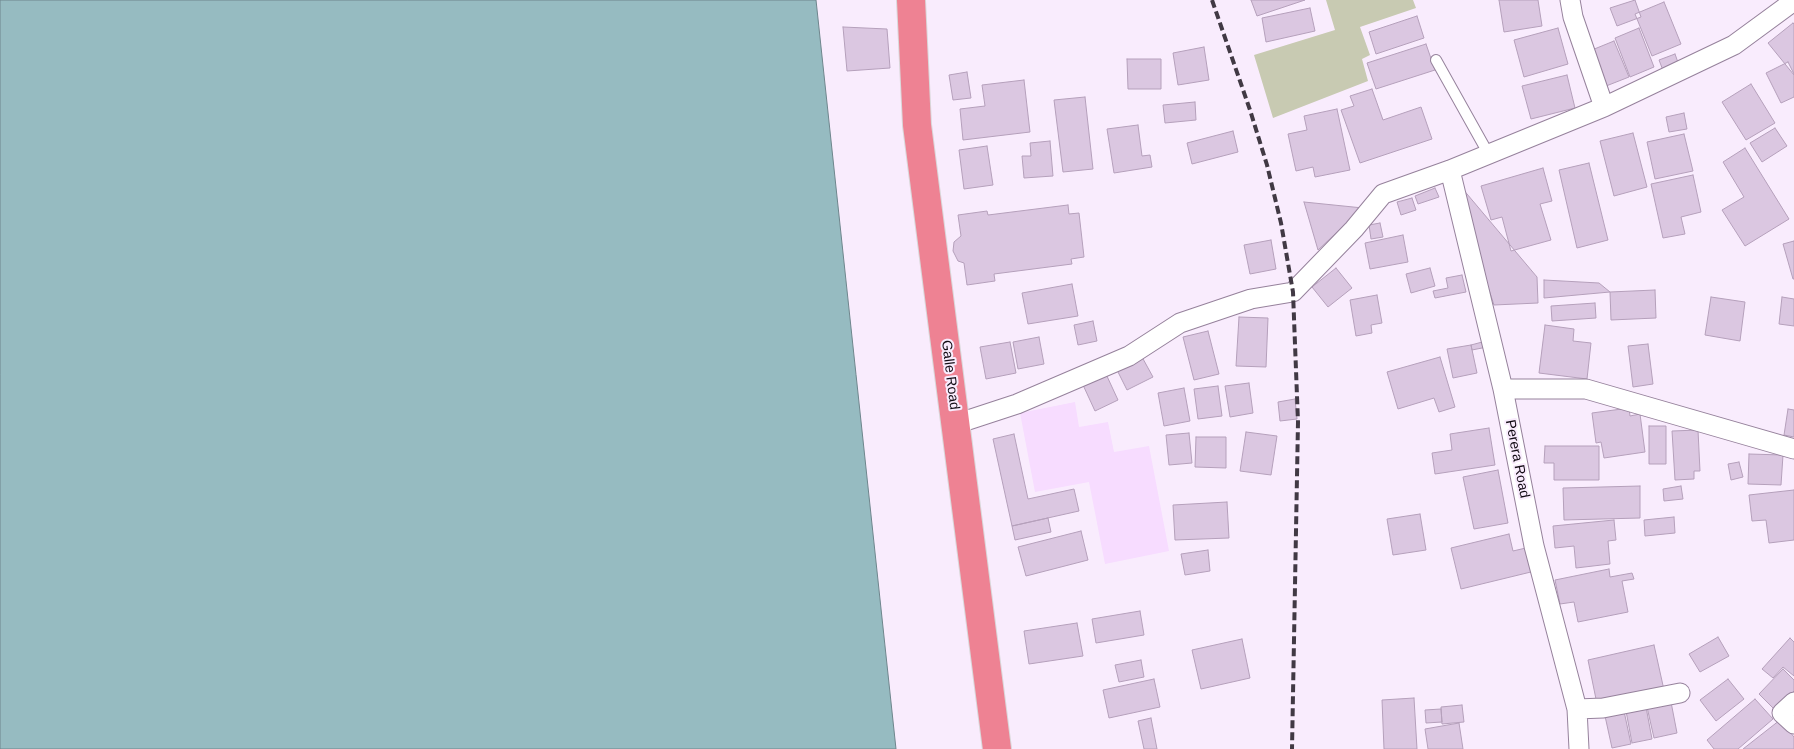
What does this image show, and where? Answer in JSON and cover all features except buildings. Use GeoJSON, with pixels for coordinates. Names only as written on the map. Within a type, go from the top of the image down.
{"type":"FeatureCollection","features":[{"type":"Feature","properties":{"kind":"highway","name":"Galle Road"},"geometry":{"type":"LineString","coordinates":[[911,0],[917,125],[998,749]]}},
{"type":"Feature","properties":{"kind":"street"},"geometry":{"type":"LineString","coordinates":[[1570,0],[1572,17],[1604,107]]}},
{"type":"Feature","properties":{"kind":"street"},"geometry":{"type":"LineString","coordinates":[[956,424],[1017,404],[1129,356],[1180,323],[1251,299],[1293,292],[1354,229],[1384,194],[1450,170],[1604,107],[1734,45],[1794,1]]}},
{"type":"Feature","properties":{"kind":"street","name":"Perera Road"},"geometry":{"type":"LineString","coordinates":[[1450,170],[1503,389],[1534,546],[1577,709],[1579,749]]}},
{"type":"Feature","properties":{"kind":"street"},"geometry":{"type":"LineString","coordinates":[[1503,389],[1586,388],[1794,449]]}},
{"type":"Feature","properties":{"kind":"street"},"geometry":{"type":"LineString","coordinates":[[1577,709],[1603,708],[1680,693]]}},
{"type":"Feature","properties":{"kind":"street"},"geometry":{"type":"LineString","coordinates":[[1794,702],[1782,713],[1794,724]]}},
{"type":"Feature","properties":{"kind":"lane"},"geometry":{"type":"LineString","coordinates":[[1436,60],[1488,153]]}},
{"type":"Feature","properties":{"kind":"shaded area"},"geometry":{"type":"Polygon","coordinates":[[[0,0],[816,0],[896,749],[0,749],[0,0]]]}},
{"type":"Feature","properties":{"kind":"shaded area"},"geometry":{"type":"Polygon","coordinates":[[[1326,0],[1413,0],[1416,8],[1360,27],[1370,55],[1362,59],[1368,81],[1273,118],[1254,55],[1335,30],[1326,0]]]}},
{"type":"Feature","properties":{"kind":"shaded area"},"geometry":{"type":"Polygon","coordinates":[[[1075,402],[1079,427],[1108,422],[1114,452],[1149,446],[1169,551],[1105,564],[1089,482],[1035,492],[1020,413],[1075,402]]]}},
{"type":"Feature","properties":{"kind":"railway"},"geometry":{"type":"LineString","coordinates":[[1212,0],[1267,165],[1281,223],[1293,292],[1298,422],[1292,749]]}}]}
